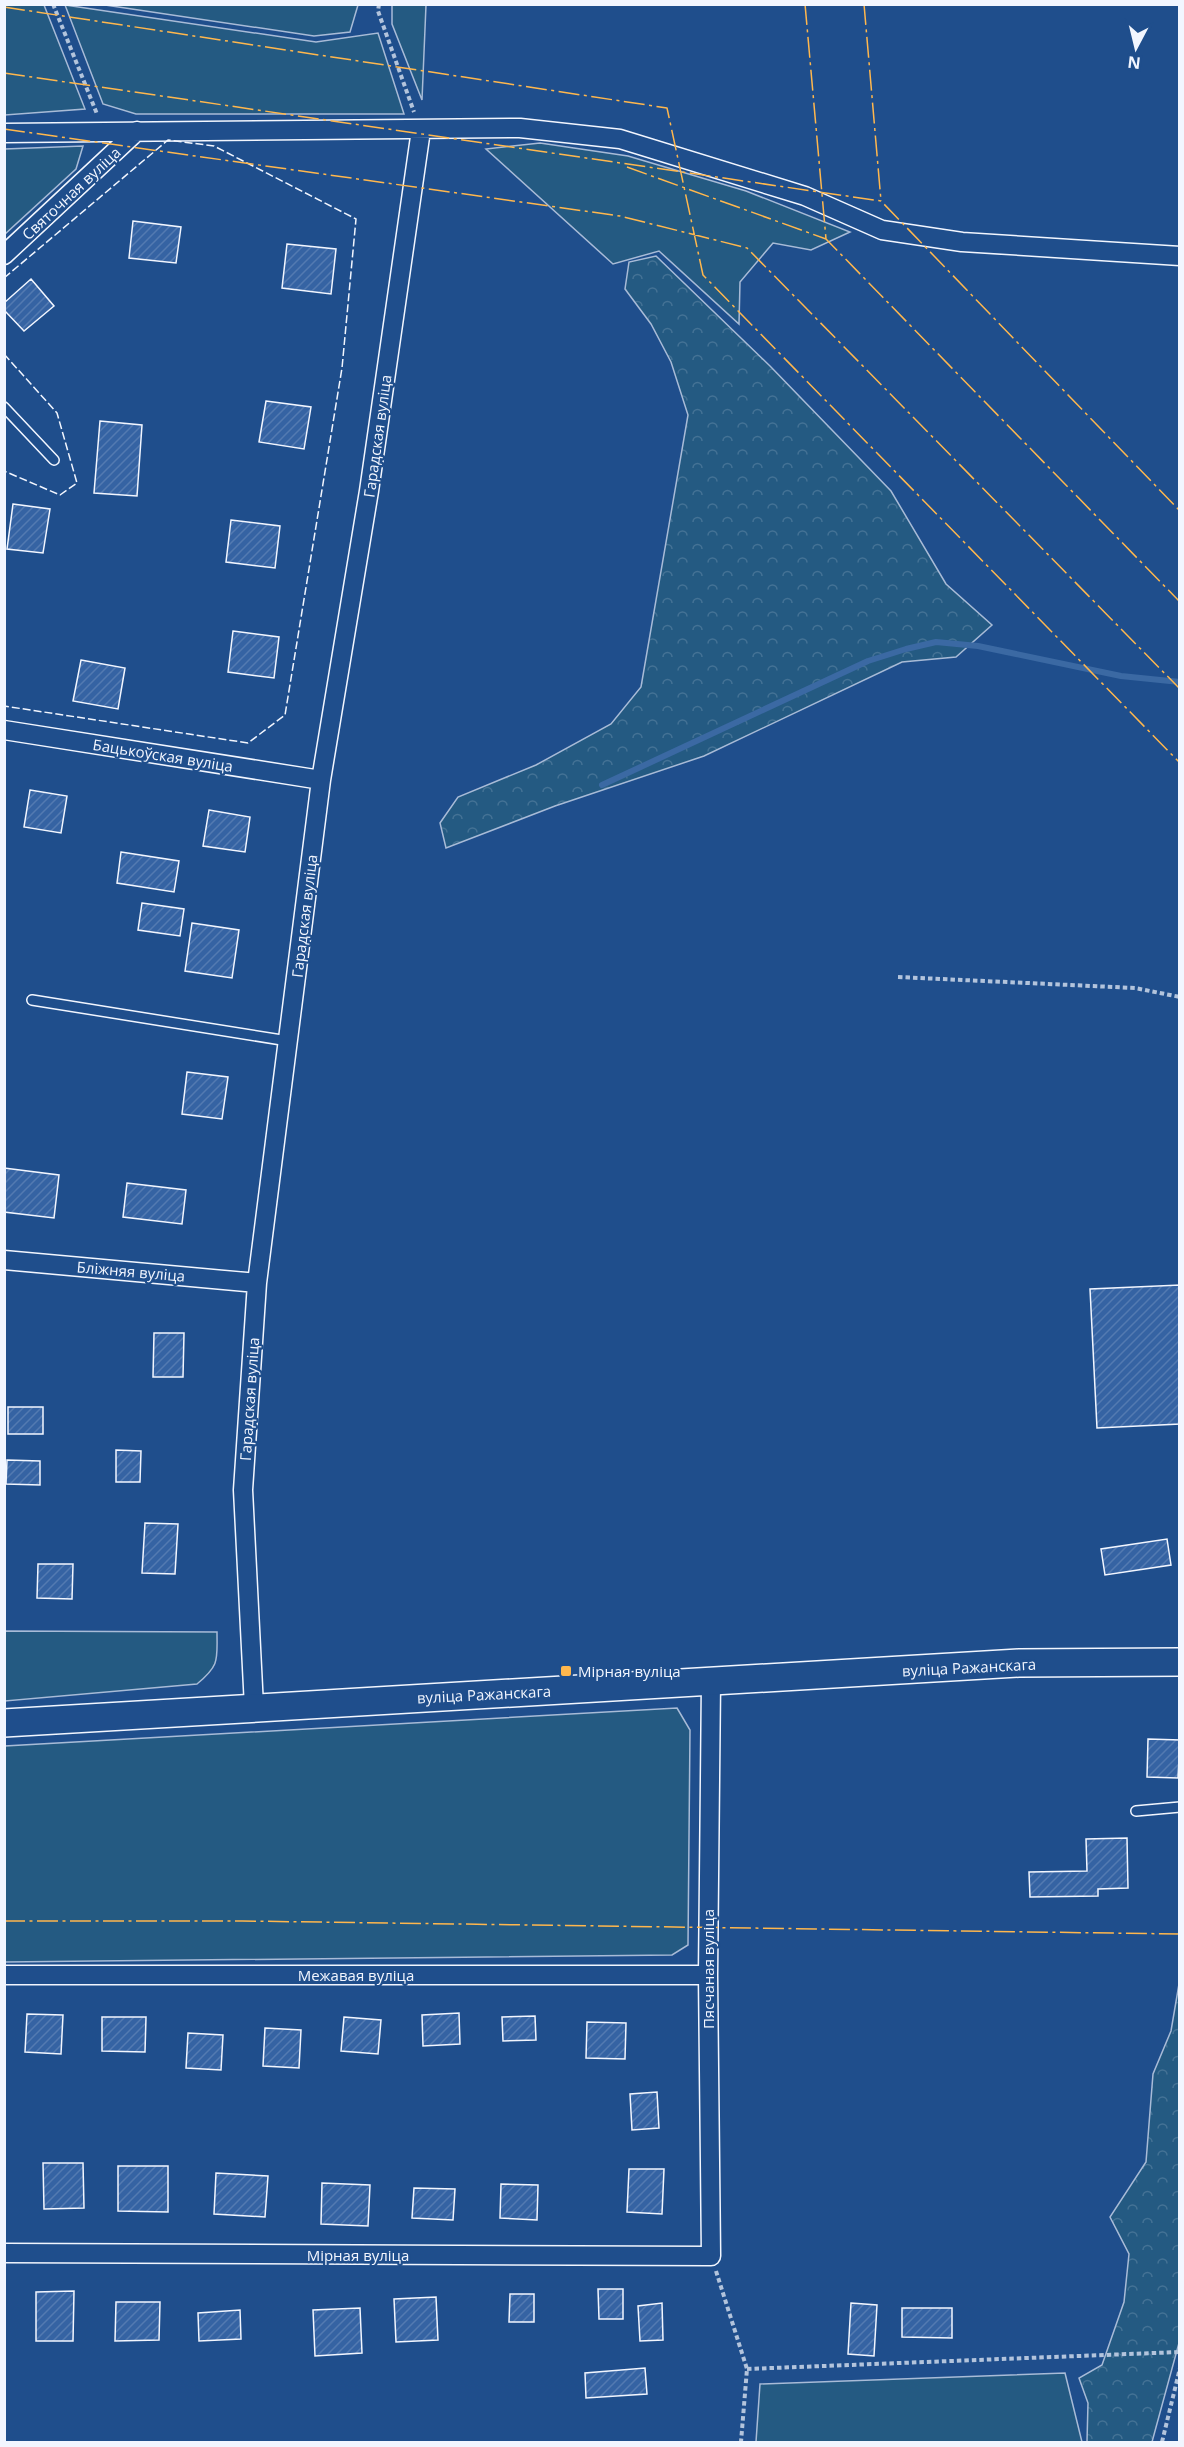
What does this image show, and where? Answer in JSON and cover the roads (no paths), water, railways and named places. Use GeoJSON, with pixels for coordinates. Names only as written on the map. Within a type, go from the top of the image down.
{"type":"FeatureCollection","features":[{"type":"Feature","properties":{"kind":"street"},"geometry":{"type":"LineString","coordinates":[[4,133],[520,128],[620,139],[805,196],[882,230],[973,243],[1179,256]]}},
{"type":"Feature","properties":{"kind":"street","name":"Гарадская вуліца"},"geometry":{"type":"LineString","coordinates":[[254,1707],[243,1490],[257,1283],[321,780],[369,491],[421,130]]}},
{"type":"Feature","properties":{"kind":"street","name":"Святочная вуліца"},"geometry":{"type":"LineString","coordinates":[[4,255],[137,131]]}},
{"type":"Feature","properties":{"kind":"street","name":"Бацькоўская вуліца"},"geometry":{"type":"LineString","coordinates":[[4,730],[321,780]]}},
{"type":"Feature","properties":{"kind":"street","name":"Бліжняя вуліца"},"geometry":{"type":"LineString","coordinates":[[4,1260],[257,1283]]}},
{"type":"Feature","properties":{"kind":"street","name":"вуліца Ражанскага"},"geometry":{"type":"LineString","coordinates":[[4,1723],[1019,1663],[1179,1662]]}},
{"type":"Feature","properties":{"kind":"street","name":"Пясчаная вуліца"},"geometry":{"type":"LineString","coordinates":[[711,1681],[708,1975],[711,2256]]}},
{"type":"Feature","properties":{"kind":"street","name":"Межавая вуліца"},"geometry":{"type":"LineString","coordinates":[[4,1975],[708,1975]]}},
{"type":"Feature","properties":{"kind":"street","name":"Мірная вуліца"},"geometry":{"type":"LineString","coordinates":[[4,2253],[711,2256]]}},
{"type":"Feature","properties":{"kind":"lane"},"geometry":{"type":"LineString","coordinates":[[4,407],[54,460]]}},
{"type":"Feature","properties":{"kind":"lane"},"geometry":{"type":"LineString","coordinates":[[32,1000],[288,1041]]}},
{"type":"Feature","properties":{"kind":"lane"},"geometry":{"type":"LineString","coordinates":[[1136,1811],[1179,1807]]}},
{"type":"Feature","properties":{"kind":"waterway"},"geometry":{"type":"LineString","coordinates":[[602,785],[868,661],[936,642],[978,646],[1121,676],[1180,682]]}},
{"type":"Feature","properties":{"kind":"place","name":"Мірная вуліца"},"geometry":{"type":"Point","coordinates":[566,1671]}}]}
